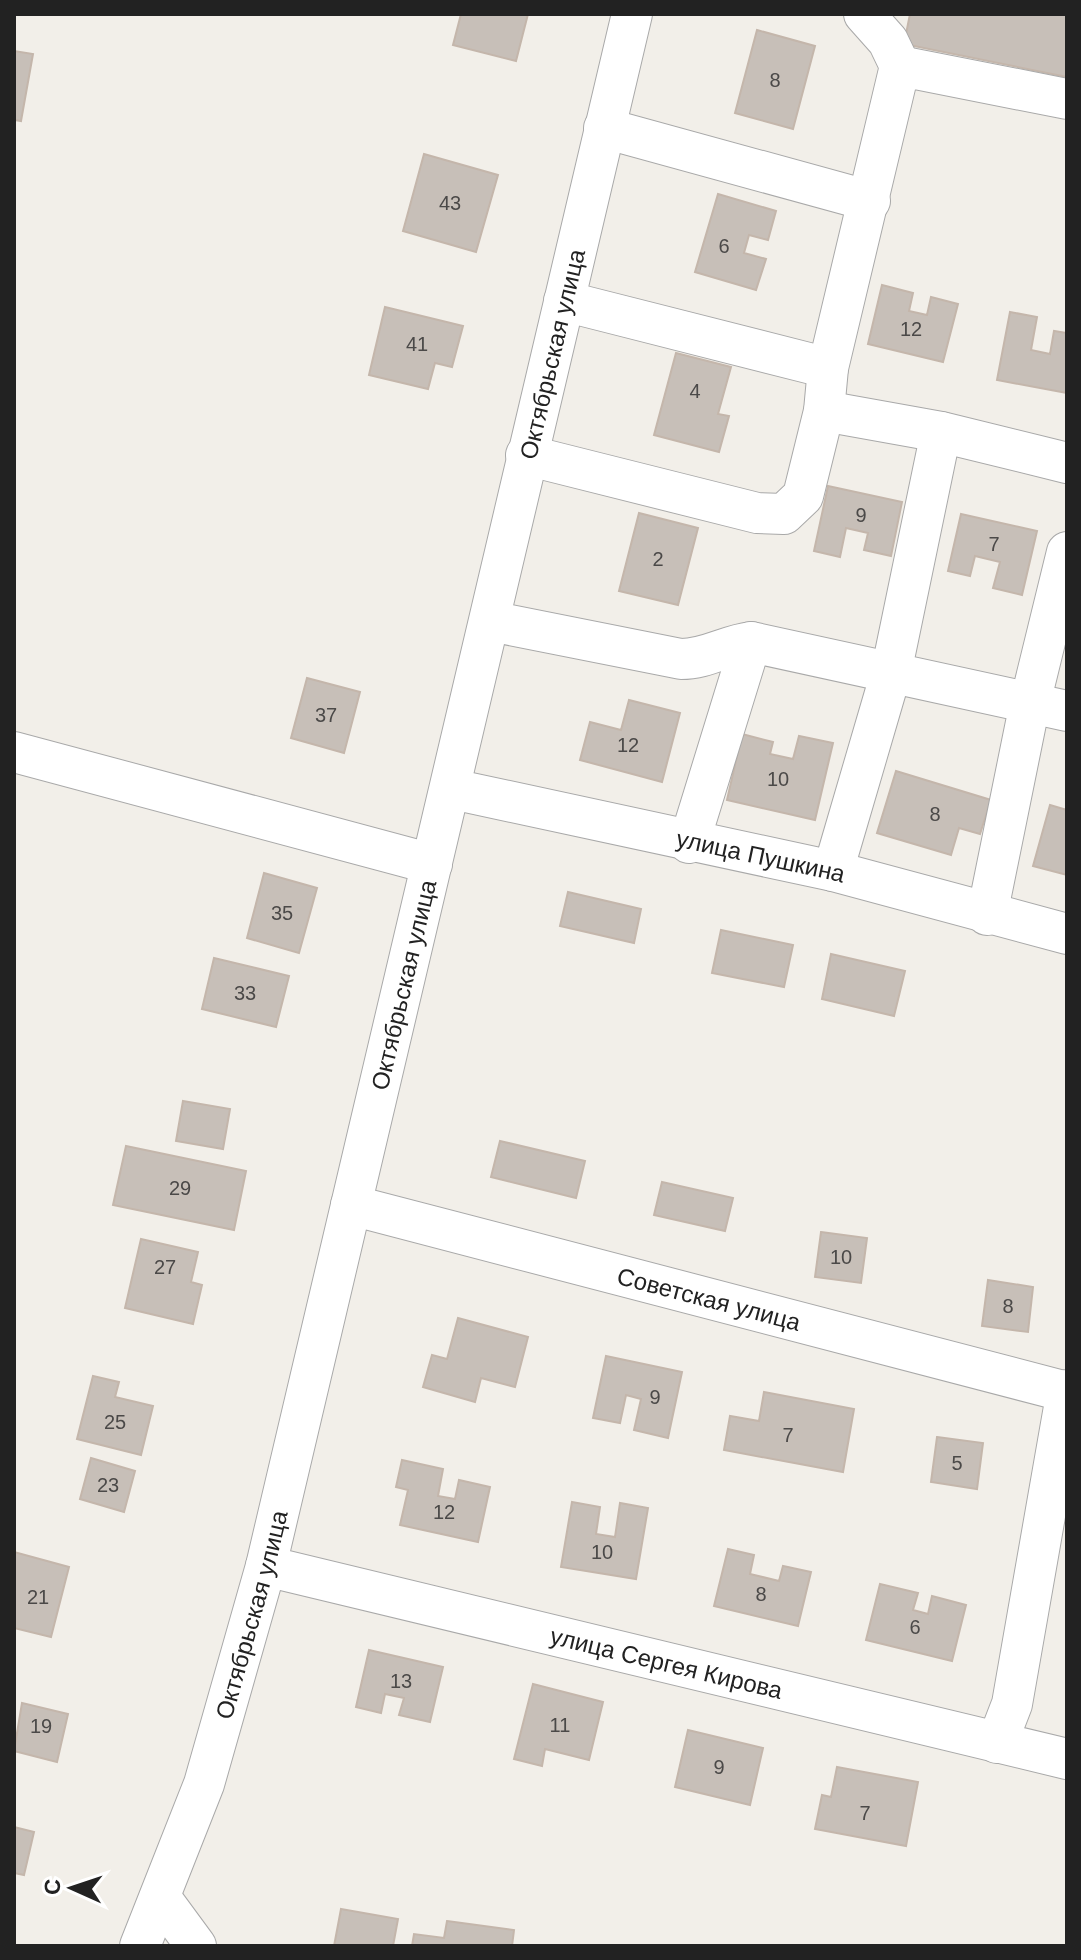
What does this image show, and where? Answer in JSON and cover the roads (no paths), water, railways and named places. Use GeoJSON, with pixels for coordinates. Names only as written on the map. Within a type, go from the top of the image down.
{"type":"FeatureCollection","features":[{"type":"Feature","properties":{"kind":"street","name":"Октябрьская улица"},"geometry":{"type":"LineString","coordinates":[[140,1946],[204,1784],[266,1566],[452,789],[526,455],[632,14]]}},
{"type":"Feature","properties":{"kind":"street"},"geometry":{"type":"LineString","coordinates":[[526,455],[774,516],[784,514],[803,496],[824,411],[828,368],[900,66],[888,41],[864,14]]}},
{"type":"Feature","properties":{"kind":"street"},"geometry":{"type":"LineString","coordinates":[[900,66],[1067,99]]}},
{"type":"Feature","properties":{"kind":"street"},"geometry":{"type":"LineString","coordinates":[[604,128],[870,201]]}},
{"type":"Feature","properties":{"kind":"street"},"geometry":{"type":"LineString","coordinates":[[564,301],[828,368]]}},
{"type":"Feature","properties":{"kind":"street"},"geometry":{"type":"LineString","coordinates":[[824,411],[941,432],[1067,463]]}},
{"type":"Feature","properties":{"kind":"street"},"geometry":{"type":"LineString","coordinates":[[833,871],[891,673],[941,432]]}},
{"type":"Feature","properties":{"kind":"street"},"geometry":{"type":"LineString","coordinates":[[987,915],[1049,707],[1067,552]]}},
{"type":"Feature","properties":{"kind":"street"},"geometry":{"type":"LineString","coordinates":[[490,621],[681,659],[702,659],[731,644],[751,642],[1049,707]]}},
{"type":"Feature","properties":{"kind":"street"},"geometry":{"type":"LineString","coordinates":[[689,843],[751,642]]}},
{"type":"Feature","properties":{"kind":"street"},"geometry":{"type":"LineString","coordinates":[[14,752],[432,864]]}},
{"type":"Feature","properties":{"kind":"street","name":"улица Пушкина"},"geometry":{"type":"LineString","coordinates":[[452,789],[689,843],[833,871],[987,915],[1067,934]]}},
{"type":"Feature","properties":{"kind":"street","name":"Советская улица"},"geometry":{"type":"LineString","coordinates":[[351,1205],[1067,1391]]}},
{"type":"Feature","properties":{"kind":"street"},"geometry":{"type":"LineString","coordinates":[[997,1743],[1012,1704],[1067,1391]]}},
{"type":"Feature","properties":{"kind":"street","name":"улица Сергея Кирова"},"geometry":{"type":"LineString","coordinates":[[266,1566],[1067,1759]]}},
{"type":"Feature","properties":{"kind":"street"},"geometry":{"type":"LineString","coordinates":[[160,1897],[196,1946]]}}]}
